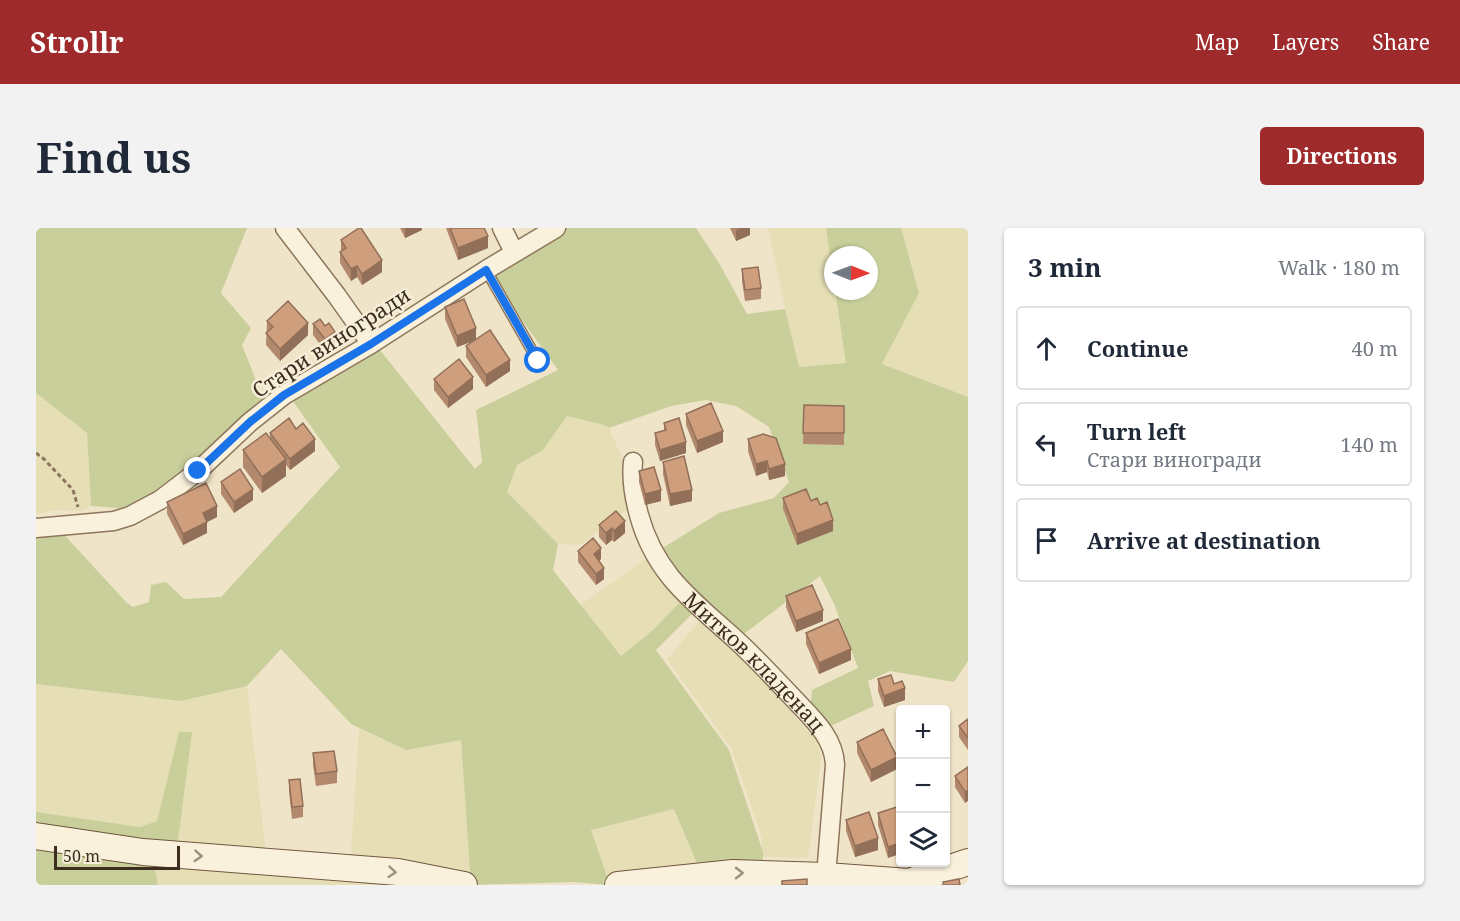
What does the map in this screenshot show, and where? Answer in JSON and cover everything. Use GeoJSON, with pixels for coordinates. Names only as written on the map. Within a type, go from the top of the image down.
{"type":"FeatureCollection","features":[{"type":"Feature","properties":{"kind":"street"},"geometry":{"type":"LineString","coordinates":[[285,228],[371,344]]}},
{"type":"Feature","properties":{"kind":"street"},"geometry":{"type":"LineString","coordinates":[[502,228],[514,252]]}},
{"type":"Feature","properties":{"kind":"street","name":"Стари виногради"},"geometry":{"type":"LineString","coordinates":[[36,528],[114,521],[130,516],[160,500],[198,471],[250,422],[284,395],[371,344],[514,252],[556,228]]}},
{"type":"Feature","properties":{"kind":"street","name":"Митков кладенац"},"geometry":{"type":"LineString","coordinates":[[633,462],[631,478],[643,531],[663,569],[781,685],[831,743],[835,765],[826,876]]}},
{"type":"Feature","properties":{"kind":"street"},"geometry":{"type":"LineString","coordinates":[[36,836],[143,852],[398,872],[464,885]]}},
{"type":"Feature","properties":{"kind":"street"},"geometry":{"type":"LineString","coordinates":[[618,885],[733,873],[826,876],[907,884],[968,862]]}},
{"type":"Feature","properties":{"kind":"lane"},"geometry":{"type":"LineString","coordinates":[[486,270],[538,361]]}},
{"type":"Feature","properties":{"kind":"path"},"geometry":{"type":"LineString","coordinates":[[36,453],[73,490],[82,523]]}},
{"type":"Feature","properties":{"kind":"shaded area"},"geometry":{"type":"Polygon","coordinates":[[[768,228],[826,228],[829,246],[824,246],[824,300],[836,300],[846,363],[798,367],[768,228]]]}},
{"type":"Feature","properties":{"kind":"shaded area"},"geometry":{"type":"Polygon","coordinates":[[[901,228],[968,228],[968,397],[882,364],[919,293],[901,228]]]}},
{"type":"Feature","properties":{"kind":"shaded area"},"geometry":{"type":"Polygon","coordinates":[[[36,393],[87,433],[91,506],[81,511],[56,510],[36,514],[36,393]]]}},
{"type":"Feature","properties":{"kind":"shaded area"},"geometry":{"type":"Polygon","coordinates":[[[567,416],[609,428],[631,478],[632,506],[580,545],[558,544],[507,492],[517,464],[543,450],[567,416]]]}},
{"type":"Feature","properties":{"kind":"shaded area"},"geometry":{"type":"Polygon","coordinates":[[[653,554],[687,595],[652,631],[621,656],[580,605],[653,554]]]}},
{"type":"Feature","properties":{"kind":"shaded area"},"geometry":{"type":"Polygon","coordinates":[[[702,618],[732,647],[817,741],[821,759],[808,858],[762,857],[762,838],[731,748],[667,659],[702,618]]]}},
{"type":"Feature","properties":{"kind":"shaded area"},"geometry":{"type":"Polygon","coordinates":[[[36,684],[181,701],[247,686],[267,862],[350,868],[359,728],[406,750],[461,740],[471,885],[158,885],[154,864],[179,733],[158,821],[140,827],[36,812],[36,684]]]}},
{"type":"Feature","properties":{"kind":"shaded area"},"geometry":{"type":"Polygon","coordinates":[[[675,809],[702,875],[610,885],[590,830],[675,809]]]}},
{"type":"Feature","properties":{"kind":"green space"},"geometry":{"type":"Polygon","coordinates":[[[36,228],[247,228],[221,293],[251,328],[242,345],[267,408],[169,485],[130,509],[91,506],[87,433],[36,393],[36,228]]]}},
{"type":"Feature","properties":{"kind":"green space"},"geometry":{"type":"Polygon","coordinates":[[[556,228],[696,228],[719,263],[747,314],[785,309],[799,367],[846,363],[836,300],[878,300],[878,246],[829,246],[826,228],[901,228],[919,293],[882,364],[968,397],[968,661],[954,682],[890,671],[868,681],[874,706],[822,730],[810,716],[812,690],[858,668],[834,604],[820,576],[736,640],[699,607],[656,650],[729,750],[763,852],[763,874],[702,875],[674,809],[591,830],[610,885],[573,882],[471,885],[461,740],[406,750],[351,724],[281,649],[247,686],[181,701],[36,684],[36,533],[59,529],[133,607],[149,602],[151,585],[166,582],[184,599],[221,597],[340,467],[292,400],[376,345],[475,469],[482,462],[476,410],[558,370],[486,270],[556,228]],[[706,400],[671,406],[609,428],[567,416],[543,450],[517,465],[507,492],[558,544],[553,570],[621,656],[652,631],[687,595],[653,554],[719,513],[774,498],[789,482],[769,427],[736,406],[706,400]]]}},
{"type":"Feature","properties":{"kind":"green space"},"geometry":{"type":"Polygon","coordinates":[[[179,732],[192,732],[178,840],[154,864],[158,885],[36,885],[36,812],[140,827],[157,821],[179,732]]]}},
{"type":"Feature","properties":{"kind":"building"},"geometry":{"type":"Polygon","coordinates":[[[359,228],[382,260],[362,274],[357,266],[351,269],[340,252],[346,248],[341,240],[359,228]]]}},
{"type":"Feature","properties":{"kind":"building"},"geometry":{"type":"Polygon","coordinates":[[[450,228],[484,228],[488,236],[458,248],[450,228]]]}},
{"type":"Feature","properties":{"kind":"building"},"geometry":{"type":"Polygon","coordinates":[[[758,267],[761,288],[745,290],[742,269],[758,267]]]}},
{"type":"Feature","properties":{"kind":"building"},"geometry":{"type":"Polygon","coordinates":[[[464,299],[476,328],[457,336],[445,307],[464,299]]]}},
{"type":"Feature","properties":{"kind":"building"},"geometry":{"type":"Polygon","coordinates":[[[288,301],[308,323],[280,349],[266,333],[273,327],[267,321],[288,301]]]}},
{"type":"Feature","properties":{"kind":"building"},"geometry":{"type":"Polygon","coordinates":[[[320,319],[325,326],[329,323],[335,332],[325,339],[313,324],[320,319]]]}},
{"type":"Feature","properties":{"kind":"building"},"geometry":{"type":"Polygon","coordinates":[[[490,330],[510,360],[486,375],[466,346],[490,330]]]}},
{"type":"Feature","properties":{"kind":"building"},"geometry":{"type":"Polygon","coordinates":[[[459,359],[473,377],[448,397],[434,379],[459,359]]]}},
{"type":"Feature","properties":{"kind":"building"},"geometry":{"type":"Polygon","coordinates":[[[711,403],[723,431],[697,441],[686,414],[711,403]]]}},
{"type":"Feature","properties":{"kind":"building"},"geometry":{"type":"Polygon","coordinates":[[[804,405],[844,406],[844,433],[803,433],[804,405]]]}},
{"type":"Feature","properties":{"kind":"building"},"geometry":{"type":"Polygon","coordinates":[[[289,418],[296,429],[303,423],[315,439],[290,459],[270,433],[289,418]]]}},
{"type":"Feature","properties":{"kind":"building"},"geometry":{"type":"Polygon","coordinates":[[[679,418],[686,442],[660,450],[655,433],[666,430],[664,423],[679,418]]]}},
{"type":"Feature","properties":{"kind":"building"},"geometry":{"type":"Polygon","coordinates":[[[266,433],[286,459],[262,477],[243,450],[266,433]]]}},
{"type":"Feature","properties":{"kind":"building"},"geometry":{"type":"Polygon","coordinates":[[[763,434],[776,438],[785,464],[769,469],[767,461],[756,464],[748,439],[763,434]]]}},
{"type":"Feature","properties":{"kind":"building"},"geometry":{"type":"Polygon","coordinates":[[[684,456],[692,490],[670,494],[663,462],[684,456]]]}},
{"type":"Feature","properties":{"kind":"building"},"geometry":{"type":"Polygon","coordinates":[[[654,467],[661,490],[645,494],[639,471],[654,467]]]}},
{"type":"Feature","properties":{"kind":"building"},"geometry":{"type":"Polygon","coordinates":[[[240,469],[253,489],[234,502],[221,482],[240,469]]]}},
{"type":"Feature","properties":{"kind":"building"},"geometry":{"type":"Polygon","coordinates":[[[206,483],[217,506],[203,513],[207,522],[183,534],[167,502],[206,483]]]}},
{"type":"Feature","properties":{"kind":"building"},"geometry":{"type":"Polygon","coordinates":[[[806,489],[811,501],[817,498],[820,505],[827,502],[833,520],[797,534],[783,498],[806,489]]]}},
{"type":"Feature","properties":{"kind":"building"},"geometry":{"type":"Polygon","coordinates":[[[616,511],[625,521],[614,531],[612,528],[606,533],[599,525],[616,511]]]}},
{"type":"Feature","properties":{"kind":"building"},"geometry":{"type":"Polygon","coordinates":[[[593,538],[601,548],[594,554],[604,568],[596,574],[578,551],[593,538]]]}},
{"type":"Feature","properties":{"kind":"building"},"geometry":{"type":"Polygon","coordinates":[[[812,585],[823,610],[796,621],[786,596],[812,585]]]}},
{"type":"Feature","properties":{"kind":"building"},"geometry":{"type":"Polygon","coordinates":[[[838,619],[851,649],[819,663],[806,633],[838,619]]]}},
{"type":"Feature","properties":{"kind":"building"},"geometry":{"type":"Polygon","coordinates":[[[891,675],[894,684],[902,681],[905,688],[884,696],[878,679],[891,675]]]}},
{"type":"Feature","properties":{"kind":"building"},"geometry":{"type":"Polygon","coordinates":[[[968,719],[968,738],[959,726],[968,719]]]}},
{"type":"Feature","properties":{"kind":"building"},"geometry":{"type":"Polygon","coordinates":[[[883,729],[896,758],[871,770],[857,742],[883,729]]]}},
{"type":"Feature","properties":{"kind":"building"},"geometry":{"type":"Polygon","coordinates":[[[334,751],[337,771],[316,774],[313,753],[334,751]]]}},
{"type":"Feature","properties":{"kind":"building"},"geometry":{"type":"Polygon","coordinates":[[[968,767],[968,790],[965,792],[955,776],[968,767]]]}},
{"type":"Feature","properties":{"kind":"building"},"geometry":{"type":"Polygon","coordinates":[[[300,779],[303,806],[292,807],[289,780],[300,779]]]}},
{"type":"Feature","properties":{"kind":"building"},"geometry":{"type":"Polygon","coordinates":[[[896,807],[896,844],[888,847],[878,813],[896,807]]]}},
{"type":"Feature","properties":{"kind":"building"},"geometry":{"type":"Polygon","coordinates":[[[869,812],[878,838],[855,846],[846,820],[869,812]]]}},
{"type":"Feature","properties":{"kind":"building"},"geometry":{"type":"Polygon","coordinates":[[[807,879],[807,885],[782,885],[782,881],[807,879]]]}},
{"type":"Feature","properties":{"kind":"building"},"geometry":{"type":"Polygon","coordinates":[[[959,879],[960,885],[944,885],[943,882],[959,879]]]}},
{"type":"Feature","properties":{"kind":"route"},"geometry":{"type":"LineString","coordinates":[[198,471],[250,422],[284,395],[371,344],[486,270],[538,361]]}}]}
